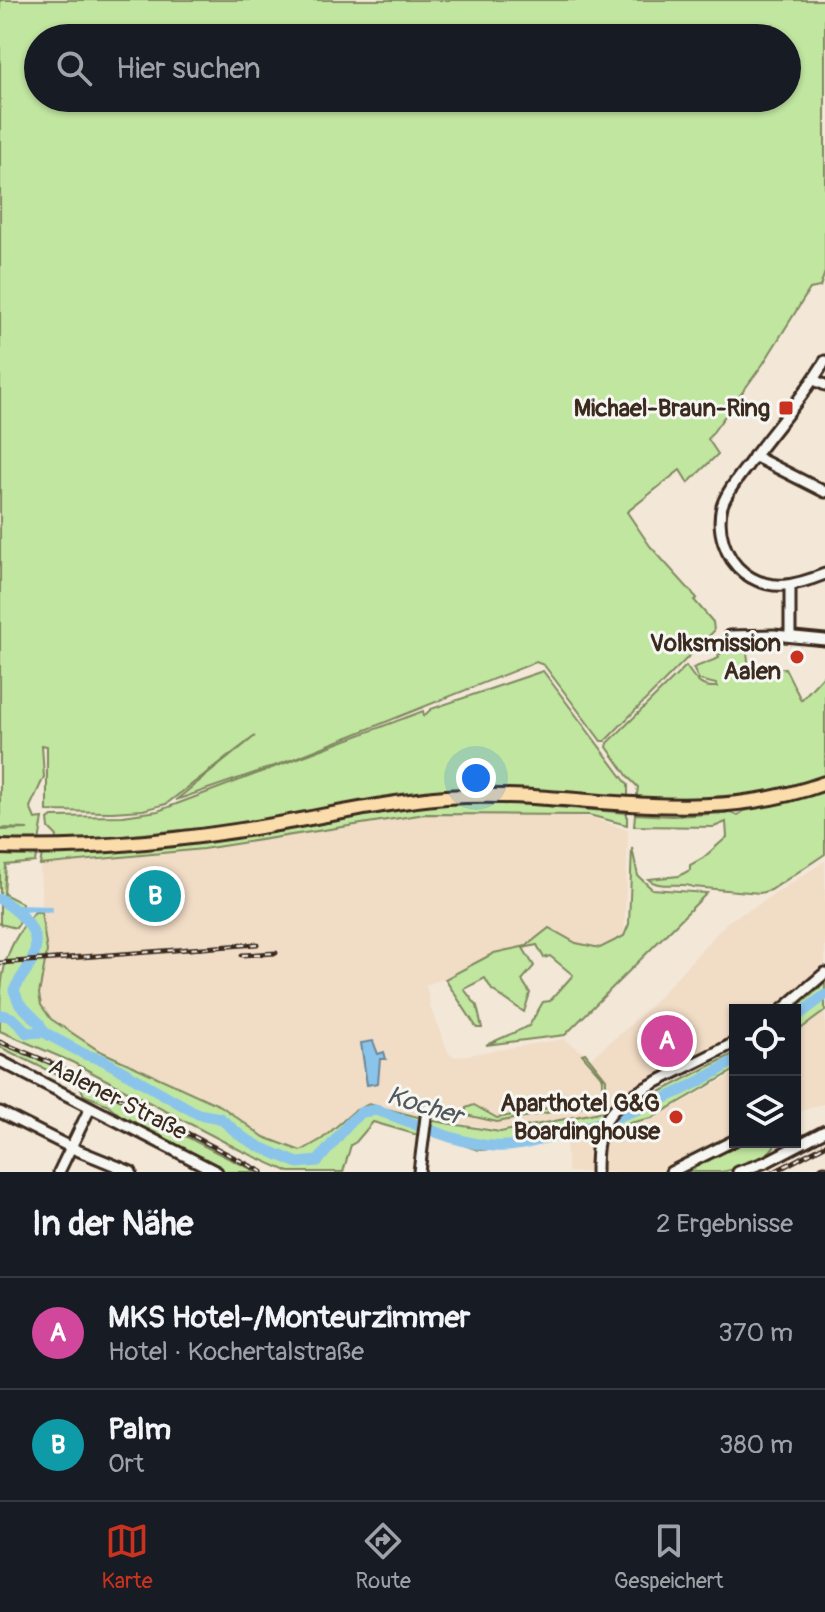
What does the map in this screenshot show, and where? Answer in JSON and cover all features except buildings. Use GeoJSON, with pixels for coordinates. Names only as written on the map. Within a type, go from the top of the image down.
{"type":"FeatureCollection","features":[{"type":"Feature","properties":{"kind":"highway"},"geometry":{"type":"LineString","coordinates":[[0,847],[111,845],[195,837],[361,808],[448,797],[506,796],[674,808],[751,802],[825,783]]}},
{"type":"Feature","properties":{"kind":"street"},"geometry":{"type":"LineString","coordinates":[[825,361],[814,380],[734,484],[722,506],[722,537],[730,558],[751,577],[765,584],[790,586],[825,574]]}},
{"type":"Feature","properties":{"kind":"street"},"geometry":{"type":"LineString","coordinates":[[814,380],[825,385]]}},
{"type":"Feature","properties":{"kind":"street"},"geometry":{"type":"LineString","coordinates":[[754,456],[825,492]]}},
{"type":"Feature","properties":{"kind":"street"},"geometry":{"type":"LineString","coordinates":[[790,586],[790,636]]}},
{"type":"Feature","properties":{"kind":"street"},"geometry":{"type":"LineString","coordinates":[[730,636],[790,636],[825,640]]}},
{"type":"Feature","properties":{"kind":"street"},"geometry":{"type":"LineString","coordinates":[[789,1004],[825,973]]}},
{"type":"Feature","properties":{"kind":"street"},"geometry":{"type":"LineString","coordinates":[[596,1172],[596,1148],[609,1116],[631,1097],[729,1045]]}},
{"type":"Feature","properties":{"kind":"street","name":"Aalener Straße"},"geometry":{"type":"LineString","coordinates":[[0,1061],[217,1172]]}},
{"type":"Feature","properties":{"kind":"street"},"geometry":{"type":"LineString","coordinates":[[59,1172],[90,1108]]}},
{"type":"Feature","properties":{"kind":"street"},"geometry":{"type":"LineString","coordinates":[[0,1112],[72,1148],[131,1172]]}},
{"type":"Feature","properties":{"kind":"street"},"geometry":{"type":"LineString","coordinates":[[419,1172],[427,1113]]}},
{"type":"Feature","properties":{"kind":"street"},"geometry":{"type":"LineString","coordinates":[[801,1141],[825,1131]]}},
{"type":"Feature","properties":{"kind":"street"},"geometry":{"type":"LineString","coordinates":[[671,1172],[729,1143]]}},
{"type":"Feature","properties":{"kind":"street"},"geometry":{"type":"LineString","coordinates":[[738,1172],[785,1148]]}},
{"type":"Feature","properties":{"kind":"shaded area"},"geometry":{"type":"Polygon","coordinates":[[[425,814],[563,814],[593,818],[628,830],[624,936],[600,948],[576,943],[549,928],[518,952],[426,985],[431,1009],[449,1054],[456,1057],[564,1039],[591,1058],[653,1003],[728,921],[825,861],[825,970],[785,1004],[729,1004],[729,1042],[620,1096],[597,1112],[500,1130],[369,1103],[354,1110],[322,1139],[301,1150],[265,1136],[222,1106],[98,1049],[51,1018],[42,1005],[40,994],[48,951],[42,913],[40,865],[95,861],[425,814]]]}},
{"type":"Feature","properties":{"kind":"shaded area"},"geometry":{"type":"Polygon","coordinates":[[[825,1008],[825,1103],[801,1111],[801,1076],[801,1028],[825,1008]]]}},
{"type":"Feature","properties":{"kind":"shaded area"},"geometry":{"type":"Polygon","coordinates":[[[729,1076],[729,1137],[665,1172],[568,1172],[566,1140],[652,1120],[729,1076]]]}},
{"type":"Feature","properties":{"kind":"green space"},"geometry":{"type":"Polygon","coordinates":[[[0,0],[825,0],[825,272],[820,287],[810,289],[763,364],[708,439],[718,454],[688,483],[680,470],[627,512],[650,546],[697,598],[694,600],[713,622],[714,631],[605,741],[601,741],[544,665],[536,662],[283,763],[176,800],[255,736],[166,804],[143,810],[47,811],[47,746],[42,745],[44,777],[30,807],[35,819],[43,818],[39,842],[0,842],[0,830],[28,829],[0,828],[0,0]]]}},
{"type":"Feature","properties":{"kind":"green space"},"geometry":{"type":"Polygon","coordinates":[[[742,648],[747,652],[749,669],[785,668],[801,700],[825,674],[825,777],[755,794],[636,802],[638,787],[607,747],[608,743],[686,666],[702,684],[717,687],[716,684],[699,680],[693,668],[719,658],[718,655],[728,650],[742,648]]]}},
{"type":"Feature","properties":{"kind":"green space"},"geometry":{"type":"Polygon","coordinates":[[[543,671],[628,785],[628,801],[362,800],[344,807],[271,821],[63,842],[56,841],[57,836],[49,828],[48,820],[52,817],[123,816],[158,811],[423,711],[424,716],[431,709],[543,671]]]}},
{"type":"Feature","properties":{"kind":"green space"},"geometry":{"type":"Polygon","coordinates":[[[825,789],[825,854],[771,890],[760,893],[664,885],[648,879],[679,876],[690,870],[690,865],[727,837],[726,822],[714,827],[634,826],[635,814],[738,815],[825,789]]]}},
{"type":"Feature","properties":{"kind":"green space"},"geometry":{"type":"Polygon","coordinates":[[[499,802],[627,813],[627,825],[589,815],[425,814],[203,849],[40,865],[42,854],[78,854],[202,842],[376,811],[446,803],[499,802]]]}},
{"type":"Feature","properties":{"kind":"green space"},"geometry":{"type":"Polygon","coordinates":[[[632,848],[638,876],[652,889],[707,893],[565,1035],[486,1045],[529,1026],[543,1002],[550,1001],[573,975],[550,956],[544,958],[537,945],[523,948],[534,966],[522,980],[530,993],[524,1012],[492,990],[485,978],[464,989],[477,1006],[482,1028],[477,1028],[445,979],[494,953],[526,946],[549,928],[576,943],[600,948],[624,936],[629,924],[632,848]]]}},
{"type":"Feature","properties":{"kind":"green space"},"geometry":{"type":"Polygon","coordinates":[[[0,854],[36,854],[35,862],[6,865],[4,894],[22,903],[22,919],[16,928],[0,924],[0,854]]]}},
{"type":"Feature","properties":{"kind":"green space"},"geometry":{"type":"Polygon","coordinates":[[[35,912],[41,912],[47,951],[39,994],[41,1005],[51,1019],[98,1050],[221,1106],[264,1137],[301,1151],[322,1139],[354,1111],[369,1104],[422,1118],[421,1136],[373,1122],[351,1145],[343,1172],[289,1172],[240,1150],[72,1062],[0,1031],[4,967],[15,940],[35,912]]]}},
{"type":"Feature","properties":{"kind":"green space"},"geometry":{"type":"Polygon","coordinates":[[[825,983],[825,1011],[801,1029],[801,1004],[825,983]]]}},
{"type":"Feature","properties":{"kind":"green space"},"geometry":{"type":"Polygon","coordinates":[[[0,1043],[66,1071],[258,1172],[226,1172],[127,1121],[107,1104],[84,1095],[80,1086],[0,1047],[0,1043]]]}},
{"type":"Feature","properties":{"kind":"green space"},"geometry":{"type":"Polygon","coordinates":[[[585,1053],[606,1079],[606,1095],[594,1104],[497,1122],[466,1115],[466,1108],[474,1105],[497,1118],[594,1099],[602,1090],[603,1078],[582,1054],[585,1053]]]}},
{"type":"Feature","properties":{"kind":"green space"},"geometry":{"type":"Polygon","coordinates":[[[729,1056],[729,1073],[652,1118],[611,1127],[623,1111],[729,1056]]]}},
{"type":"Feature","properties":{"kind":"green space"},"geometry":{"type":"Polygon","coordinates":[[[605,1111],[595,1129],[518,1149],[478,1150],[429,1133],[428,1120],[500,1132],[605,1111]]]}},
{"type":"Feature","properties":{"kind":"green space"},"geometry":{"type":"Polygon","coordinates":[[[730,1148],[773,1148],[761,1158],[735,1169],[680,1172],[730,1148]]]}},
{"type":"Feature","properties":{"kind":"water"},"geometry":{"type":"Polygon","coordinates":[[[373,1041],[378,1054],[384,1052],[386,1059],[380,1059],[378,1083],[367,1085],[361,1043],[373,1041]]]}},
{"type":"Feature","properties":{"kind":"waterway","name":"Kocher"},"geometry":{"type":"LineString","coordinates":[[0,899],[16,911],[34,933],[35,952],[14,990],[19,1003],[44,1032],[84,1054],[103,1060],[198,1114],[220,1118],[260,1147],[298,1163],[318,1161],[362,1112],[376,1110],[449,1137],[479,1144],[519,1145],[628,1113],[694,1084],[729,1064]]}},
{"type":"Feature","properties":{"kind":"waterway"},"geometry":{"type":"LineString","coordinates":[[15,908],[50,909]]}},
{"type":"Feature","properties":{"kind":"waterway","name":"Kocher"},"geometry":{"type":"LineString","coordinates":[[801,1013],[825,995]]}},
{"type":"Feature","properties":{"kind":"waterway"},"geometry":{"type":"LineString","coordinates":[[0,1015],[12,1018],[27,1033],[44,1032]]}},
{"type":"Feature","properties":{"kind":"railway"},"geometry":{"type":"LineString","coordinates":[[0,963],[257,944]]}},
{"type":"Feature","properties":{"kind":"railway"},"geometry":{"type":"LineString","coordinates":[[242,955],[276,953]]}},
{"type":"Feature","properties":{"kind":"railway"},"geometry":{"type":"LineString","coordinates":[[0,1042],[56,1065],[262,1172]]}},
{"type":"Feature","properties":{"kind":"railway"},"geometry":{"type":"LineString","coordinates":[[774,1172],[825,1145]]}},
{"type":"Feature","properties":{"kind":"place","name":"Michael-Braun-Ring"},"geometry":{"type":"Point","coordinates":[786,408]}},
{"type":"Feature","properties":{"kind":"place","name":"Volksmission Aalen"},"geometry":{"type":"Point","coordinates":[797,657]}},
{"type":"Feature","properties":{"kind":"place","name":"Palm"},"geometry":{"type":"Point","coordinates":[155,896]}},
{"type":"Feature","properties":{"kind":"place","name":"MKS Hotel-/Monteurzimmer"},"geometry":{"type":"Point","coordinates":[667,1041]}},
{"type":"Feature","properties":{"kind":"place","name":"Aparthotel G&G Boardinghouse"},"geometry":{"type":"Point","coordinates":[676,1117]}}]}
